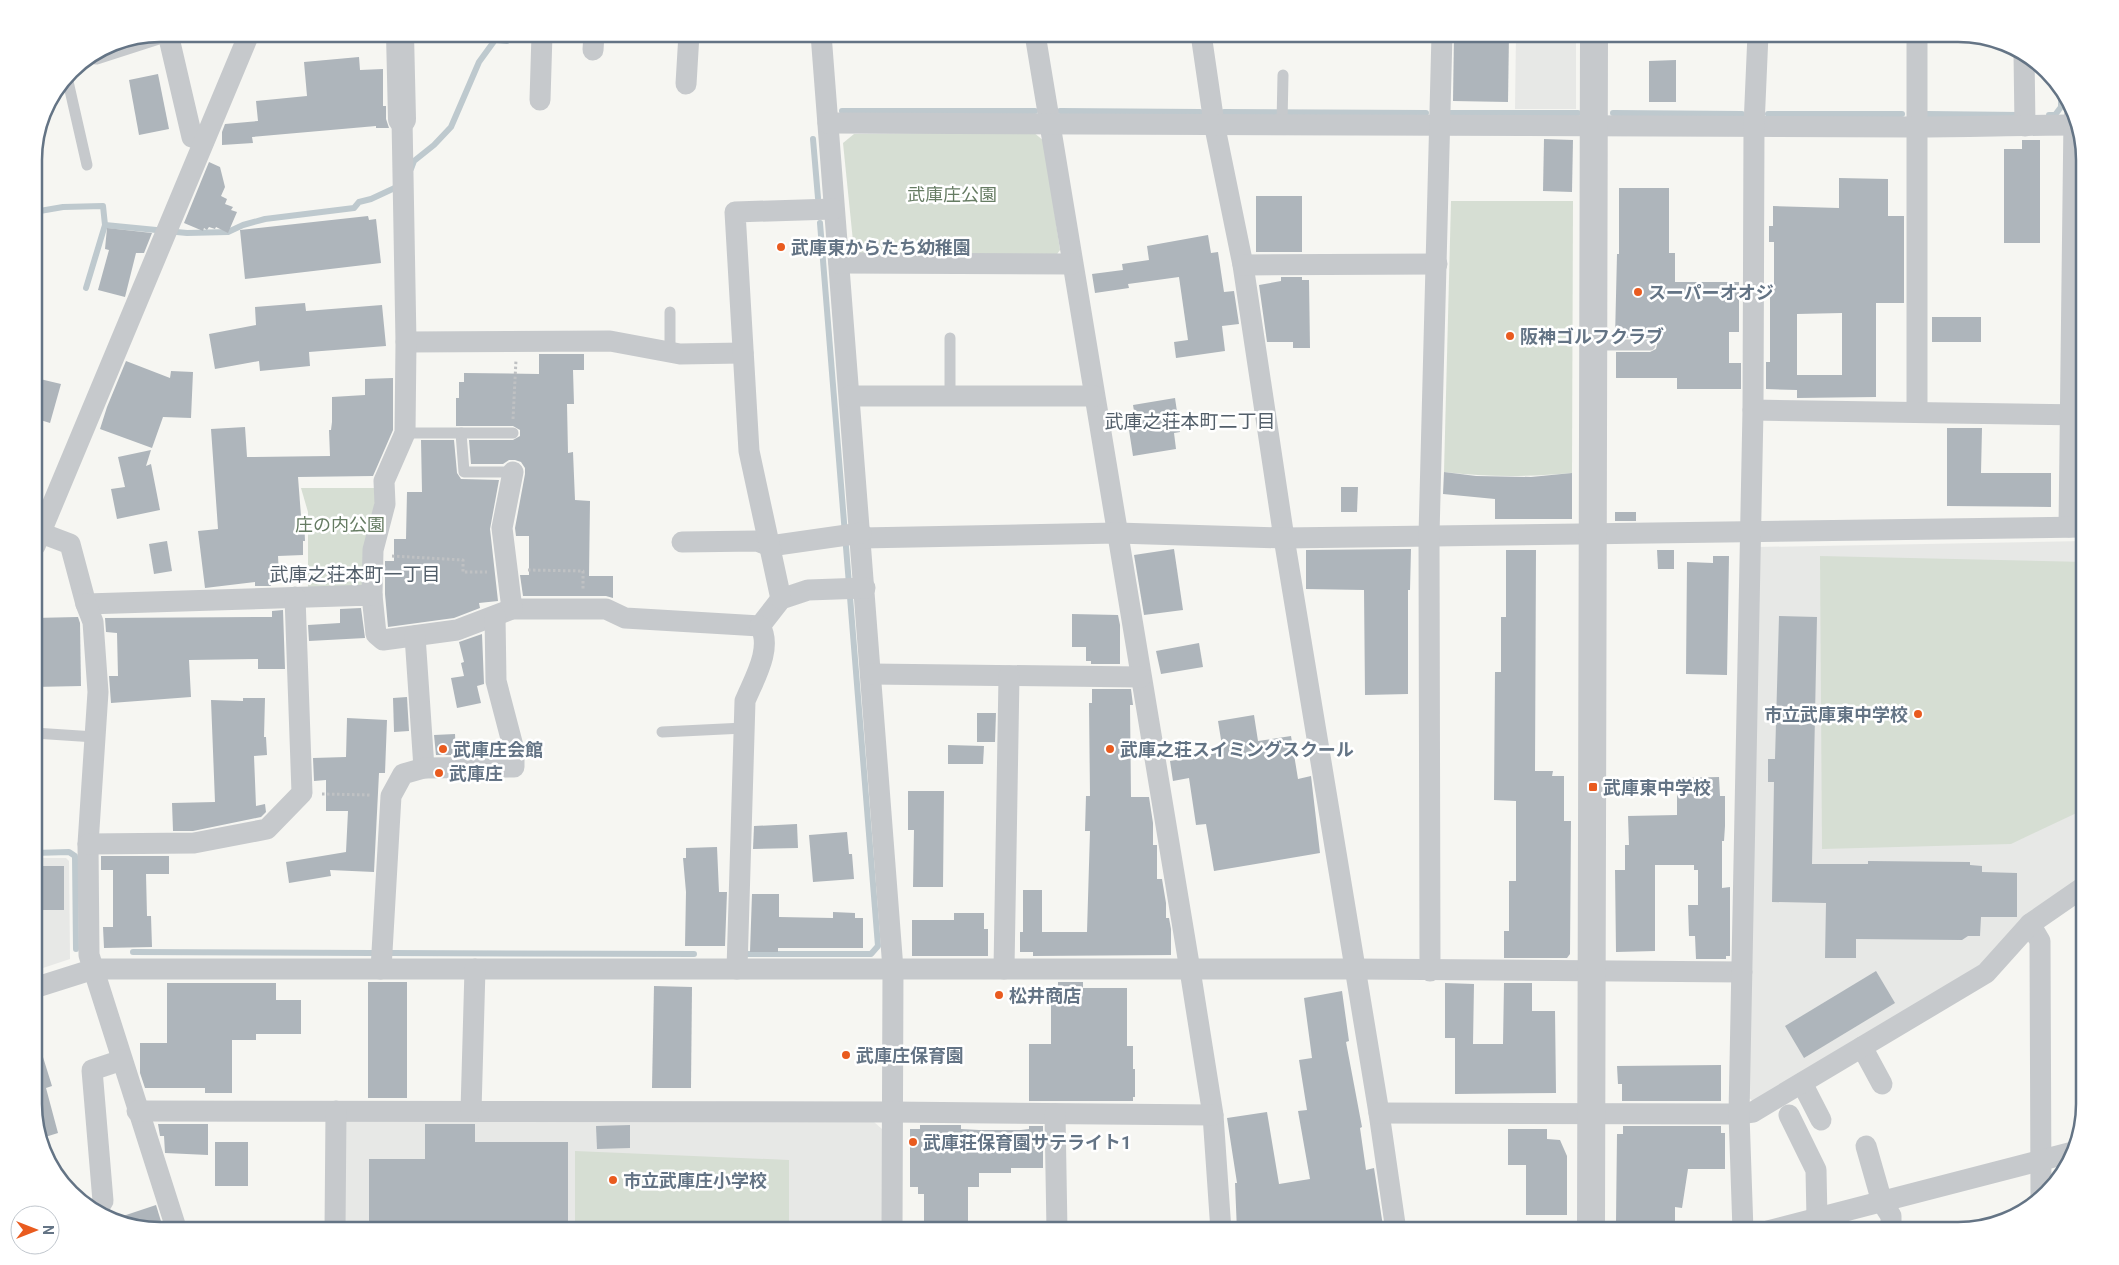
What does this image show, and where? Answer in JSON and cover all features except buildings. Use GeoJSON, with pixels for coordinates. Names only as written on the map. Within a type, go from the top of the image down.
{"type":"FeatureCollection","features":[{"type":"Feature","properties":{"kind":"street"},"geometry":{"type":"LineString","coordinates":[[170,42],[192,137],[204,140]]}},
{"type":"Feature","properties":{"kind":"street"},"geometry":{"type":"LineString","coordinates":[[43,522],[246,42]]}},
{"type":"Feature","properties":{"kind":"street"},"geometry":{"type":"LineString","coordinates":[[400,42],[406,342],[404,434],[384,481],[385,504],[373,555],[372,595],[376,634],[383,640],[457,630],[503,612],[582,609],[606,609],[625,618],[760,626]]}},
{"type":"Feature","properties":{"kind":"street"},"geometry":{"type":"LineString","coordinates":[[540,100],[542,42]]}},
{"type":"Feature","properties":{"kind":"street"},"geometry":{"type":"LineString","coordinates":[[686,84],[689,42]]}},
{"type":"Feature","properties":{"kind":"street"},"geometry":{"type":"LineString","coordinates":[[822,42],[833,210],[850,396],[854,588],[871,674],[893,968],[892,1222]]}},
{"type":"Feature","properties":{"kind":"street"},"geometry":{"type":"LineString","coordinates":[[1036,42],[1190,970],[1212,1115],[1220,1222]]}},
{"type":"Feature","properties":{"kind":"street"},"geometry":{"type":"LineString","coordinates":[[1202,42],[1214,123],[1243,265],[1284,538],[1379,1113],[1395,1222]]}},
{"type":"Feature","properties":{"kind":"street"},"geometry":{"type":"LineString","coordinates":[[1430,971],[1429,535],[1442,42]]}},
{"type":"Feature","properties":{"kind":"street"},"geometry":{"type":"LineString","coordinates":[[1592,1222],[1594,42]]}},
{"type":"Feature","properties":{"kind":"street"},"geometry":{"type":"LineString","coordinates":[[1743,1222],[1739,1114],[1753,410],[1754,117],[1758,42]]}},
{"type":"Feature","properties":{"kind":"street"},"geometry":{"type":"LineString","coordinates":[[1917,42],[1917,412]]}},
{"type":"Feature","properties":{"kind":"street"},"geometry":{"type":"LineString","coordinates":[[2024,63],[2025,118]]}},
{"type":"Feature","properties":{"kind":"street"},"geometry":{"type":"LineString","coordinates":[[828,122],[1214,123],[1282,115],[1441,124],[1594,126],[1754,117],[1917,127],[2025,118],[2069,122]]}},
{"type":"Feature","properties":{"kind":"street"},"geometry":{"type":"LineString","coordinates":[[2075,146],[2076,268]]}},
{"type":"Feature","properties":{"kind":"street"},"geometry":{"type":"LineString","coordinates":[[781,599],[749,452],[735,212],[833,210]]}},
{"type":"Feature","properties":{"kind":"street"},"geometry":{"type":"LineString","coordinates":[[839,263],[1072,264]]}},
{"type":"Feature","properties":{"kind":"street"},"geometry":{"type":"LineString","coordinates":[[1243,265],[1437,264]]}},
{"type":"Feature","properties":{"kind":"street"},"geometry":{"type":"LineString","coordinates":[[406,342],[610,341],[680,354],[743,353]]}},
{"type":"Feature","properties":{"kind":"street"},"geometry":{"type":"LineString","coordinates":[[850,396],[1094,396]]}},
{"type":"Feature","properties":{"kind":"street"},"geometry":{"type":"LineString","coordinates":[[1753,410],[2076,415]]}},
{"type":"Feature","properties":{"kind":"street"},"geometry":{"type":"LineString","coordinates":[[381,969],[391,796],[402,774],[424,768],[514,767],[514,750],[496,681],[507,571],[502,528],[513,472]]}},
{"type":"Feature","properties":{"kind":"street"},"geometry":{"type":"LineString","coordinates":[[682,542],[757,541],[770,546],[852,536],[1117,533],[1284,538],[2076,527]]}},
{"type":"Feature","properties":{"kind":"street"},"geometry":{"type":"LineString","coordinates":[[43,539],[70,544],[86,604],[94,622],[98,692],[88,844],[89,955],[137,1111],[174,1222]]}},
{"type":"Feature","properties":{"kind":"street"},"geometry":{"type":"LineString","coordinates":[[760,626],[781,599],[808,590],[854,588]]}},
{"type":"Feature","properties":{"kind":"street"},"geometry":{"type":"LineString","coordinates":[[86,604],[372,595]]}},
{"type":"Feature","properties":{"kind":"street"},"geometry":{"type":"LineString","coordinates":[[88,844],[194,842],[267,829],[302,794],[295,597]]}},
{"type":"Feature","properties":{"kind":"street"},"geometry":{"type":"LineString","coordinates":[[737,969],[744,728],[746,701],[762,662],[766,635],[760,626]]}},
{"type":"Feature","properties":{"kind":"street"},"geometry":{"type":"LineString","coordinates":[[415,636],[424,768]]}},
{"type":"Feature","properties":{"kind":"street"},"geometry":{"type":"LineString","coordinates":[[871,674],[1141,677]]}},
{"type":"Feature","properties":{"kind":"street"},"geometry":{"type":"LineString","coordinates":[[1004,969],[1009,676]]}},
{"type":"Feature","properties":{"kind":"street"},"geometry":{"type":"LineString","coordinates":[[1379,1113],[1739,1114],[1754,1112],[1986,973],[2030,924],[2076,892]]}},
{"type":"Feature","properties":{"kind":"street"},"geometry":{"type":"LineString","coordinates":[[2030,924],[2040,941],[2041,1189]]}},
{"type":"Feature","properties":{"kind":"street"},"geometry":{"type":"LineString","coordinates":[[43,985],[94,968],[1355,969],[1742,972]]}},
{"type":"Feature","properties":{"kind":"street"},"geometry":{"type":"LineString","coordinates":[[471,1111],[475,969]]}},
{"type":"Feature","properties":{"kind":"street"},"geometry":{"type":"LineString","coordinates":[[1862,1047],[1882,1084]]}},
{"type":"Feature","properties":{"kind":"street"},"geometry":{"type":"LineString","coordinates":[[99,1206],[102,1201],[92,1070],[122,1060]]}},
{"type":"Feature","properties":{"kind":"street"},"geometry":{"type":"LineString","coordinates":[[1802,1083],[1821,1120]]}},
{"type":"Feature","properties":{"kind":"street"},"geometry":{"type":"LineString","coordinates":[[137,1111],[891,1112],[1212,1115]]}},
{"type":"Feature","properties":{"kind":"street"},"geometry":{"type":"LineString","coordinates":[[335,1222],[336,1111]]}},
{"type":"Feature","properties":{"kind":"street"},"geometry":{"type":"LineString","coordinates":[[1055,1114],[1057,1222]]}},
{"type":"Feature","properties":{"kind":"street"},"geometry":{"type":"LineString","coordinates":[[1789,1115],[1816,1170],[1817,1219]]}},
{"type":"Feature","properties":{"kind":"street"},"geometry":{"type":"LineString","coordinates":[[1866,1146],[1882,1202],[1891,1216],[1891,1222]]}},
{"type":"Feature","properties":{"kind":"street"},"geometry":{"type":"LineString","coordinates":[[1805,1222],[2066,1153]]}},
{"type":"Feature","properties":{"kind":"lane"},"geometry":{"type":"LineString","coordinates":[[1282,115],[1283,75]]}},
{"type":"Feature","properties":{"kind":"lane"},"geometry":{"type":"LineString","coordinates":[[69,86],[87,165]]}},
{"type":"Feature","properties":{"kind":"lane"},"geometry":{"type":"LineString","coordinates":[[670,312],[670,352]]}},
{"type":"Feature","properties":{"kind":"lane"},"geometry":{"type":"LineString","coordinates":[[950,338],[950,396]]}},
{"type":"Feature","properties":{"kind":"lane"},"geometry":{"type":"LineString","coordinates":[[1593,345],[1650,345]]}},
{"type":"Feature","properties":{"kind":"lane"},"geometry":{"type":"LineString","coordinates":[[404,434],[513,433]]}},
{"type":"Feature","properties":{"kind":"lane"},"geometry":{"type":"LineString","coordinates":[[460,434],[464,472],[513,472]]}},
{"type":"Feature","properties":{"kind":"lane"},"geometry":{"type":"LineString","coordinates":[[662,732],[744,728]]}},
{"type":"Feature","properties":{"kind":"lane"},"geometry":{"type":"LineString","coordinates":[[43,734],[95,737]]}},
{"type":"Feature","properties":{"kind":"path"},"geometry":{"type":"LineString","coordinates":[[513,433],[517,342]]}},
{"type":"Feature","properties":{"kind":"path"},"geometry":{"type":"LineString","coordinates":[[373,555],[463,560],[463,572],[583,571],[582,609]]}},
{"type":"Feature","properties":{"kind":"path"},"geometry":{"type":"LineString","coordinates":[[302,794],[391,796]]}},
{"type":"Feature","properties":{"kind":"shaded area"},"geometry":{"type":"Polygon","coordinates":[[[1516,42],[1576,42],[1576,109],[1515,109],[1516,42]]]}},
{"type":"Feature","properties":{"kind":"shaded area","name":"市立武庫東中学校"},"geometry":{"type":"Polygon","coordinates":[[[2076,541],[2076,884],[1985,968],[1756,1103],[1744,1095],[1758,547],[2076,541]]]}},
{"type":"Feature","properties":{"kind":"shaded area"},"geometry":{"type":"Polygon","coordinates":[[[43,858],[66,858],[69,861],[70,959],[43,968],[43,858]]]}},
{"type":"Feature","properties":{"kind":"shaded area","name":"市立武庫庄小学校"},"geometry":{"type":"Polygon","coordinates":[[[349,1117],[874,1122],[882,1129],[884,1222],[342,1222],[341,1128],[349,1117]]]}},
{"type":"Feature","properties":{"kind":"green space","name":"武庫庄公園"},"geometry":{"type":"Polygon","coordinates":[[[1033,132],[1044,141],[1060,250],[1055,257],[859,255],[854,251],[843,143],[854,134],[1033,132]]]}},
{"type":"Feature","properties":{"kind":"green space","name":"阪神ゴルフクラブ"},"geometry":{"type":"Polygon","coordinates":[[[1451,201],[1573,201],[1572,473],[1508,476],[1444,472],[1451,201]]]}},
{"type":"Feature","properties":{"kind":"green space","name":"庄の内公園"},"geometry":{"type":"Polygon","coordinates":[[[301,488],[377,488],[363,586],[308,591],[308,512],[301,488]]]}},
{"type":"Feature","properties":{"kind":"green space"},"geometry":{"type":"Polygon","coordinates":[[[1820,556],[2076,562],[2076,813],[2011,844],[1822,849],[1820,556]]]}},
{"type":"Feature","properties":{"kind":"green space"},"geometry":{"type":"Polygon","coordinates":[[[575,1151],[789,1160],[789,1222],[575,1222],[575,1151]]]}},
{"type":"Feature","properties":{"kind":"waterway"},"geometry":{"type":"LineString","coordinates":[[411,169],[414,161],[434,145],[451,127],[479,62],[494,42]]}},
{"type":"Feature","properties":{"kind":"waterway"},"geometry":{"type":"LineString","coordinates":[[2049,115],[2055,115],[2061,107],[2061,102]]}},
{"type":"Feature","properties":{"kind":"waterway"},"geometry":{"type":"LineString","coordinates":[[842,111],[1035,111]]}},
{"type":"Feature","properties":{"kind":"waterway"},"geometry":{"type":"LineString","coordinates":[[1060,111],[1200,112]]}},
{"type":"Feature","properties":{"kind":"waterway"},"geometry":{"type":"LineString","coordinates":[[1224,112],[1426,113]]}},
{"type":"Feature","properties":{"kind":"waterway"},"geometry":{"type":"LineString","coordinates":[[1450,113],[1578,113]]}},
{"type":"Feature","properties":{"kind":"waterway"},"geometry":{"type":"LineString","coordinates":[[1613,113],[1742,114]]}},
{"type":"Feature","properties":{"kind":"waterway"},"geometry":{"type":"LineString","coordinates":[[1768,114],[1902,114]]}},
{"type":"Feature","properties":{"kind":"waterway"},"geometry":{"type":"LineString","coordinates":[[1927,114],[2021,115]]}},
{"type":"Feature","properties":{"kind":"waterway"},"geometry":{"type":"LineString","coordinates":[[813,139],[818,198]]}},
{"type":"Feature","properties":{"kind":"waterway"},"geometry":{"type":"LineString","coordinates":[[43,210],[63,207],[103,206],[105,225],[187,233],[228,232],[243,225],[265,219],[354,208],[359,202],[371,199],[399,186]]}},
{"type":"Feature","properties":{"kind":"waterway"},"geometry":{"type":"LineString","coordinates":[[748,954],[871,954],[878,946],[820,223]]}},
{"type":"Feature","properties":{"kind":"waterway"},"geometry":{"type":"LineString","coordinates":[[86,288],[105,225]]}},
{"type":"Feature","properties":{"kind":"waterway"},"geometry":{"type":"LineString","coordinates":[[43,853],[69,852],[75,856],[76,949]]}},
{"type":"Feature","properties":{"kind":"waterway"},"geometry":{"type":"LineString","coordinates":[[133,952],[372,953]]}},
{"type":"Feature","properties":{"kind":"waterway"},"geometry":{"type":"LineString","coordinates":[[391,953],[694,954]]}},
{"type":"Feature","properties":{"kind":"place","name":"武庫東からたち幼稚園"},"geometry":{"type":"Point","coordinates":[781,247]}},
{"type":"Feature","properties":{"kind":"place","name":"スーパーオオジ"},"geometry":{"type":"Point","coordinates":[1638,292]}},
{"type":"Feature","properties":{"kind":"place","name":"阪神ゴルフクラブ"},"geometry":{"type":"Point","coordinates":[1510,336]}},
{"type":"Feature","properties":{"kind":"place","name":"市立武庫東中学校"},"geometry":{"type":"Point","coordinates":[1918,714]}},
{"type":"Feature","properties":{"kind":"place","name":"武庫庄会館"},"geometry":{"type":"Point","coordinates":[443,749]}},
{"type":"Feature","properties":{"kind":"place","name":"武庫之荘スイミングスクール"},"geometry":{"type":"Point","coordinates":[1110,749]}},
{"type":"Feature","properties":{"kind":"place","name":"武庫庄"},"geometry":{"type":"Point","coordinates":[439,773]}},
{"type":"Feature","properties":{"kind":"place","name":"武庫東中学校"},"geometry":{"type":"Point","coordinates":[1593,787]}},
{"type":"Feature","properties":{"kind":"place","name":"松井商店"},"geometry":{"type":"Point","coordinates":[999,995]}},
{"type":"Feature","properties":{"kind":"place","name":"武庫庄保育園"},"geometry":{"type":"Point","coordinates":[846,1055]}},
{"type":"Feature","properties":{"kind":"place","name":"武庫荘保育園サテライト1"},"geometry":{"type":"Point","coordinates":[913,1142]}},
{"type":"Feature","properties":{"kind":"place","name":"市立武庫庄小学校"},"geometry":{"type":"Point","coordinates":[613,1180]}},
{"type":"Feature","properties":{"kind":"district","name":"武庫之荘本町二丁目"},"geometry":{"type":"Point","coordinates":[1190,421]}},
{"type":"Feature","properties":{"kind":"district","name":"武庫之荘本町一丁目"},"geometry":{"type":"Point","coordinates":[355,574]}}]}
